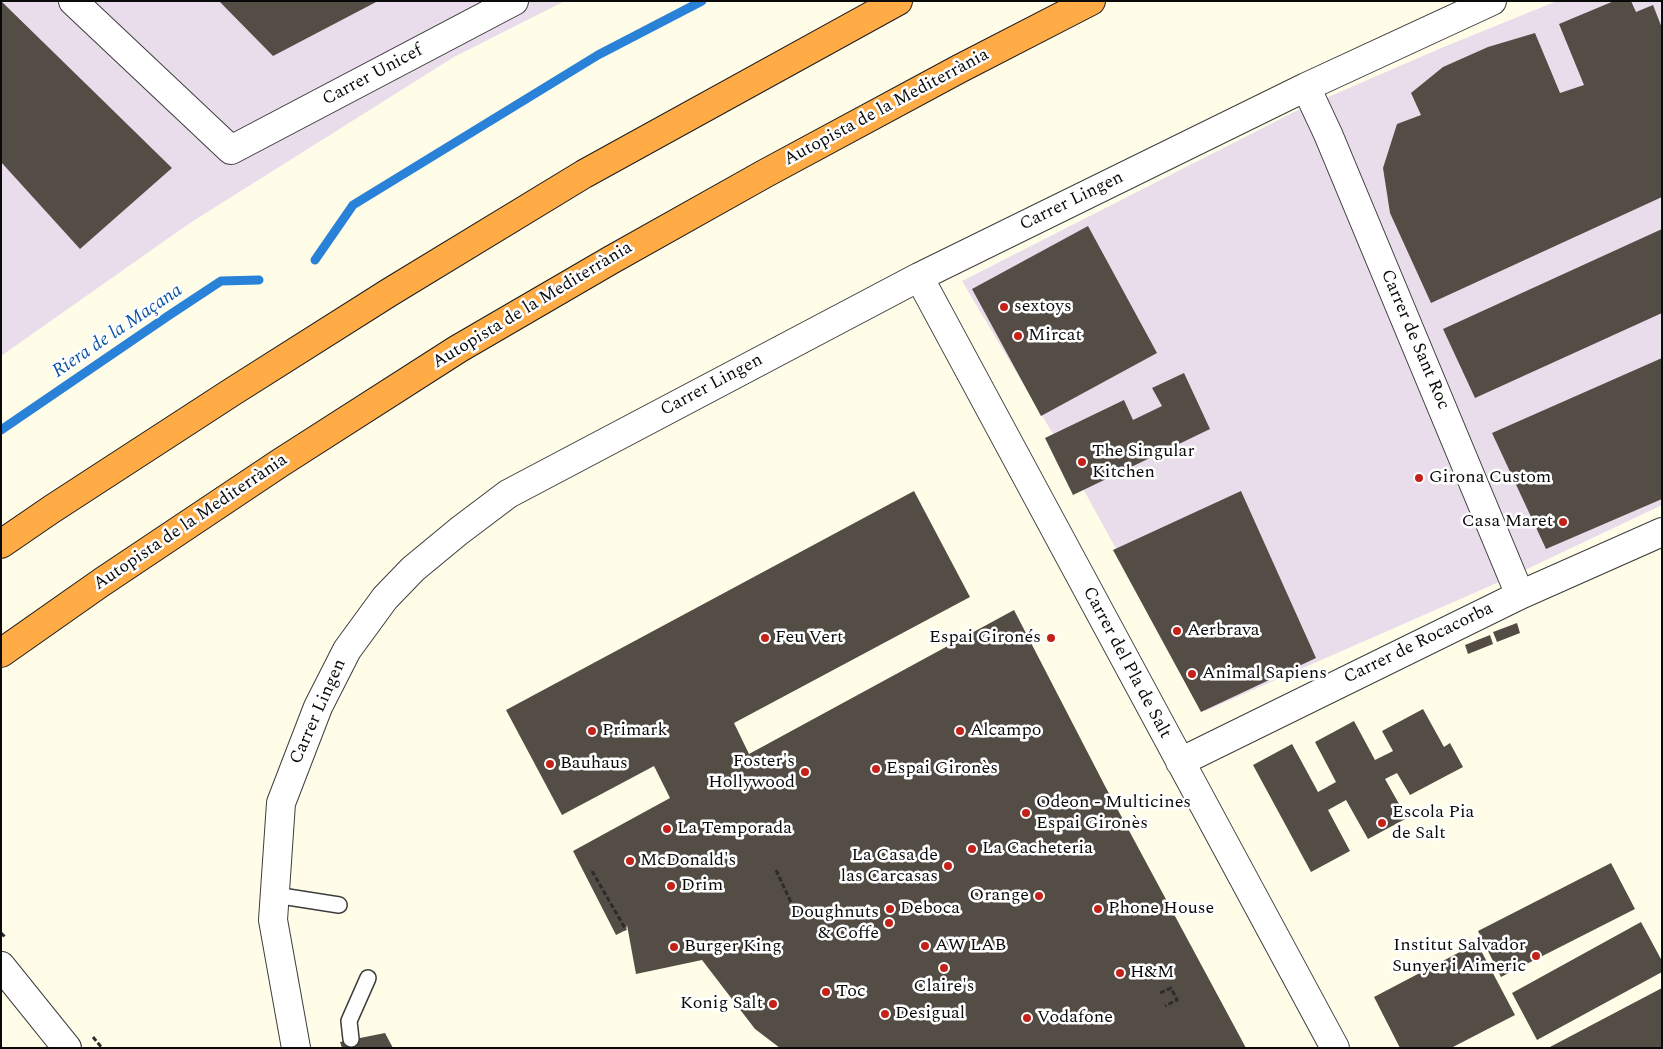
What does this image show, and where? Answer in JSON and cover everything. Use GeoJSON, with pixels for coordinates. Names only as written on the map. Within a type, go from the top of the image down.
{"type":"FeatureCollection","features":[{"type":"Feature","properties":{"kind":"highway"},"geometry":{"type":"LineString","coordinates":[[1,544],[232,392],[390,292],[584,174],[898,1]]}},
{"type":"Feature","properties":{"kind":"highway","name":"Autopista de la Mediterrània"},"geometry":{"type":"LineString","coordinates":[[1,653],[102,582],[280,463],[458,349],[766,173],[959,69],[1091,1]]}},
{"type":"Feature","properties":{"kind":"street","name":"Carrer Unicef"},"geometry":{"type":"LineString","coordinates":[[73,1],[231,150],[514,1]]}},
{"type":"Feature","properties":{"kind":"street","name":"Carrer Lingen"},"geometry":{"type":"LineString","coordinates":[[296,1048],[273,920],[281,803],[318,707],[347,650],[385,598],[413,569],[458,531],[508,494],[919,277],[1306,87],[1492,1]]}},
{"type":"Feature","properties":{"kind":"street","name":"Carrer de Sant Roc"},"geometry":{"type":"LineString","coordinates":[[1306,87],[1332,144],[1520,595]]}},
{"type":"Feature","properties":{"kind":"street","name":"Carrer del Pla de Salt"},"geometry":{"type":"LineString","coordinates":[[919,277],[1335,1048]]}},
{"type":"Feature","properties":{"kind":"street","name":"Carrer de Rocacorba"},"geometry":{"type":"LineString","coordinates":[[1180,762],[1520,595],[1662,532]]}},
{"type":"Feature","properties":{"kind":"street"},"geometry":{"type":"LineString","coordinates":[[1,966],[67,1048]]}},
{"type":"Feature","properties":{"kind":"lane"},"geometry":{"type":"LineString","coordinates":[[275,895],[339,905]]}},
{"type":"Feature","properties":{"kind":"lane"},"geometry":{"type":"LineString","coordinates":[[352,1039],[349,1021],[368,978]]}},
{"type":"Feature","properties":{"kind":"path"},"geometry":{"type":"LineString","coordinates":[[776,870],[795,910]]}},
{"type":"Feature","properties":{"kind":"path"},"geometry":{"type":"LineString","coordinates":[[592,871],[626,930]]}},
{"type":"Feature","properties":{"kind":"path"},"geometry":{"type":"LineString","coordinates":[[1160,993],[1171,988],[1178,1000],[1165,1006]]}},
{"type":"Feature","properties":{"kind":"shaded area"},"geometry":{"type":"Polygon","coordinates":[[[1,1],[565,1],[454,57],[190,223],[1,356],[1,1]]]}},
{"type":"Feature","properties":{"kind":"shaded area"},"geometry":{"type":"Polygon","coordinates":[[[1557,1],[1662,1],[1662,505],[1506,579],[1205,711],[1053,434],[962,281],[1298,110],[1446,46],[1557,1]]]}},
{"type":"Feature","properties":{"kind":"building"},"geometry":{"type":"Polygon","coordinates":[[[1,1],[172,168],[80,249],[1,162],[1,1]]]}},
{"type":"Feature","properties":{"kind":"building"},"geometry":{"type":"Polygon","coordinates":[[[219,1],[378,1],[273,56],[219,1]]]}},
{"type":"Feature","properties":{"kind":"building"},"geometry":{"type":"Polygon","coordinates":[[[1614,1],[1631,1],[1636,12],[1653,5],[1662,28],[1662,197],[1431,303],[1390,213],[1383,168],[1397,124],[1421,115],[1411,93],[1443,67],[1488,47],[1535,33],[1560,93],[1584,85],[1559,24],[1614,1]]]}},
{"type":"Feature","properties":{"kind":"building"},"geometry":{"type":"Polygon","coordinates":[[[1088,226],[1157,353],[1041,416],[972,289],[1088,226]]]}},
{"type":"Feature","properties":{"kind":"building"},"geometry":{"type":"Polygon","coordinates":[[[1662,229],[1662,313],[1475,398],[1443,329],[1662,229]]]}},
{"type":"Feature","properties":{"kind":"building"},"geometry":{"type":"Polygon","coordinates":[[[1662,358],[1662,499],[1546,549],[1492,433],[1662,358]]]}},
{"type":"Feature","properties":{"kind":"building"},"geometry":{"type":"Polygon","coordinates":[[[1184,373],[1210,429],[1073,495],[1045,438],[1124,400],[1133,420],[1162,406],[1152,388],[1184,373]]]}},
{"type":"Feature","properties":{"kind":"building","name":"Espai Gironès"},"geometry":{"type":"Polygon","coordinates":[[[914,491],[970,597],[734,723],[749,754],[1014,610],[1105,786],[1246,1048],[780,1048],[755,1029],[702,960],[636,974],[627,925],[626,930],[616,935],[573,851],[670,798],[654,766],[562,815],[506,710],[914,491]]]}},
{"type":"Feature","properties":{"kind":"building"},"geometry":{"type":"Polygon","coordinates":[[[1241,491],[1316,658],[1201,712],[1113,550],[1241,491]]]}},
{"type":"Feature","properties":{"kind":"building"},"geometry":{"type":"Polygon","coordinates":[[[1517,623],[1520,633],[1497,642],[1493,632],[1517,623]]]}},
{"type":"Feature","properties":{"kind":"building"},"geometry":{"type":"Polygon","coordinates":[[[1490,635],[1493,644],[1468,654],[1465,645],[1490,635]]]}},
{"type":"Feature","properties":{"kind":"building"},"geometry":{"type":"Polygon","coordinates":[[[1423,709],[1444,747],[1450,743],[1463,767],[1410,795],[1397,773],[1385,779],[1407,818],[1368,839],[1346,800],[1328,810],[1350,851],[1311,872],[1253,765],[1292,744],[1318,792],[1336,782],[1315,742],[1354,721],[1375,760],[1393,751],[1382,731],[1423,709]]]}},
{"type":"Feature","properties":{"kind":"building"},"geometry":{"type":"Polygon","coordinates":[[[1611,863],[1635,909],[1501,977],[1478,931],[1611,863]]]}},
{"type":"Feature","properties":{"kind":"building"},"geometry":{"type":"Polygon","coordinates":[[[1641,922],[1662,961],[1662,972],[1537,1040],[1512,993],[1641,922]]]}},
{"type":"Feature","properties":{"kind":"building"},"geometry":{"type":"Polygon","coordinates":[[[1477,943],[1515,1015],[1451,1048],[1400,1048],[1374,997],[1477,943]]]}},
{"type":"Feature","properties":{"kind":"building"},"geometry":{"type":"Polygon","coordinates":[[[1662,988],[1662,1048],[1548,1048],[1662,988]]]}},
{"type":"Feature","properties":{"kind":"building"},"geometry":{"type":"Polygon","coordinates":[[[385,1033],[393,1048],[342,1048],[340,1042],[385,1033]]]}},
{"type":"Feature","properties":{"kind":"waterway"},"geometry":{"type":"LineString","coordinates":[[315,260],[353,205],[598,55],[702,1]]}},
{"type":"Feature","properties":{"kind":"waterway","name":"Riera de la Maçana"},"geometry":{"type":"LineString","coordinates":[[1,430],[221,281],[259,280]]}},
{"type":"Feature","properties":{"kind":"place","name":"sextoys"},"geometry":{"type":"Point","coordinates":[1004,307]}},
{"type":"Feature","properties":{"kind":"place","name":"Mircat"},"geometry":{"type":"Point","coordinates":[1018,336]}},
{"type":"Feature","properties":{"kind":"place","name":"The Singular Kitchen"},"geometry":{"type":"Point","coordinates":[1082,462]}},
{"type":"Feature","properties":{"kind":"place","name":"Girona Custom"},"geometry":{"type":"Point","coordinates":[1419,478]}},
{"type":"Feature","properties":{"kind":"place","name":"Casa Maret"},"geometry":{"type":"Point","coordinates":[1563,522]}},
{"type":"Feature","properties":{"kind":"place","name":"Aerbrava"},"geometry":{"type":"Point","coordinates":[1177,631]}},
{"type":"Feature","properties":{"kind":"place","name":"Feu Vert"},"geometry":{"type":"Point","coordinates":[765,638]}},
{"type":"Feature","properties":{"kind":"place","name":"Espai Gironés"},"geometry":{"type":"Point","coordinates":[1051,638]}},
{"type":"Feature","properties":{"kind":"place","name":"Animal Sapiens"},"geometry":{"type":"Point","coordinates":[1192,674]}},
{"type":"Feature","properties":{"kind":"place","name":"Primark"},"geometry":{"type":"Point","coordinates":[592,731]}},
{"type":"Feature","properties":{"kind":"place","name":"Alcampo"},"geometry":{"type":"Point","coordinates":[960,731]}},
{"type":"Feature","properties":{"kind":"place","name":"Bauhaus"},"geometry":{"type":"Point","coordinates":[550,764]}},
{"type":"Feature","properties":{"kind":"place","name":"Espai Gironès"},"geometry":{"type":"Point","coordinates":[876,769]}},
{"type":"Feature","properties":{"kind":"place","name":"Foster's Hollywood"},"geometry":{"type":"Point","coordinates":[805,772]}},
{"type":"Feature","properties":{"kind":"place","name":"Odeon - Multicines Espai Gironès"},"geometry":{"type":"Point","coordinates":[1026,813]}},
{"type":"Feature","properties":{"kind":"place","name":"Escola Pia de Salt"},"geometry":{"type":"Point","coordinates":[1382,823]}},
{"type":"Feature","properties":{"kind":"place","name":"La Temporada"},"geometry":{"type":"Point","coordinates":[667,829]}},
{"type":"Feature","properties":{"kind":"place","name":"La Cacheteria"},"geometry":{"type":"Point","coordinates":[972,849]}},
{"type":"Feature","properties":{"kind":"place","name":"McDonald's"},"geometry":{"type":"Point","coordinates":[630,861]}},
{"type":"Feature","properties":{"kind":"place","name":"La Casa de las Carcasas"},"geometry":{"type":"Point","coordinates":[948,866]}},
{"type":"Feature","properties":{"kind":"place","name":"Drim"},"geometry":{"type":"Point","coordinates":[671,886]}},
{"type":"Feature","properties":{"kind":"place","name":"Orange"},"geometry":{"type":"Point","coordinates":[1039,896]}},
{"type":"Feature","properties":{"kind":"place","name":"Deboca"},"geometry":{"type":"Point","coordinates":[890,909]}},
{"type":"Feature","properties":{"kind":"place","name":"Phone House"},"geometry":{"type":"Point","coordinates":[1098,909]}},
{"type":"Feature","properties":{"kind":"place","name":"Doughnuts & Coffe"},"geometry":{"type":"Point","coordinates":[889,923]}},
{"type":"Feature","properties":{"kind":"place","name":"AW LAB"},"geometry":{"type":"Point","coordinates":[925,946]}},
{"type":"Feature","properties":{"kind":"place","name":"Burger King"},"geometry":{"type":"Point","coordinates":[674,947]}},
{"type":"Feature","properties":{"kind":"place","name":"Institut Salvador Sunyer i Aimeric"},"geometry":{"type":"Point","coordinates":[1536,956]}},
{"type":"Feature","properties":{"kind":"place","name":"Claire's"},"geometry":{"type":"Point","coordinates":[944,968]}},
{"type":"Feature","properties":{"kind":"place","name":"H&M"},"geometry":{"type":"Point","coordinates":[1120,973]}},
{"type":"Feature","properties":{"kind":"place","name":"Toc"},"geometry":{"type":"Point","coordinates":[826,992]}},
{"type":"Feature","properties":{"kind":"place","name":"Konig Salt"},"geometry":{"type":"Point","coordinates":[773,1004]}},
{"type":"Feature","properties":{"kind":"place","name":"Desigual"},"geometry":{"type":"Point","coordinates":[885,1014]}},
{"type":"Feature","properties":{"kind":"place","name":"Vodafone"},"geometry":{"type":"Point","coordinates":[1027,1018]}}]}
